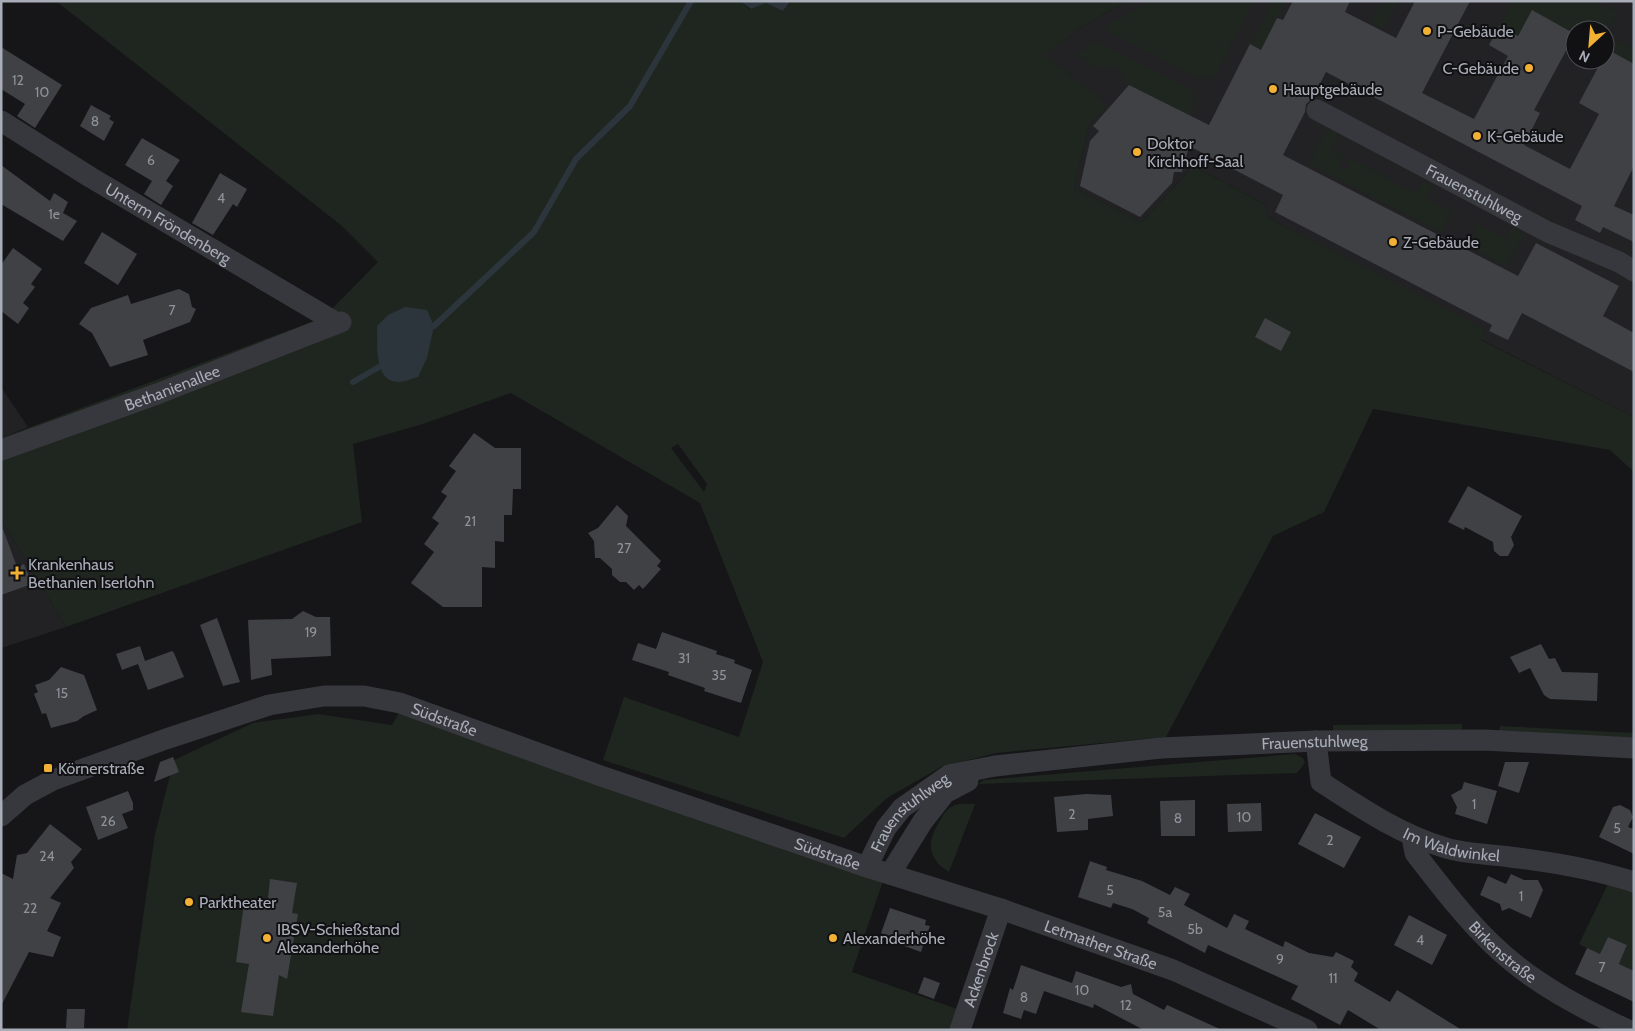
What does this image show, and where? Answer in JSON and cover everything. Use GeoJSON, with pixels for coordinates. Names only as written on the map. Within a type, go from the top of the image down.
{"type":"FeatureCollection","features":[{"type":"Feature","properties":{"kind":"street","name":"Frauenstuhlweg"},"geometry":{"type":"LineString","coordinates":[[1318,110],[1548,232],[1619,262],[1634,271]]}},
{"type":"Feature","properties":{"kind":"street","name":"Unterm Fröndenberg"},"geometry":{"type":"LineString","coordinates":[[1,121],[90,177],[339,323]]}},
{"type":"Feature","properties":{"kind":"street","name":"Bethanienallee"},"geometry":{"type":"LineString","coordinates":[[1,450],[156,394],[339,323]]}},
{"type":"Feature","properties":{"kind":"street","name":"Südstraße"},"geometry":{"type":"LineString","coordinates":[[1,816],[25,795],[44,784],[166,738],[269,705],[324,696],[364,696],[400,703],[598,775],[890,874]]}},
{"type":"Feature","properties":{"kind":"street","name":"Frauenstuhlweg"},"geometry":{"type":"LineString","coordinates":[[867,867],[886,828],[902,808],[949,774],[995,766],[1161,748],[1316,741],[1485,740],[1634,748]]}},
{"type":"Feature","properties":{"kind":"street","name":"Im Waldwinkel"},"geometry":{"type":"LineString","coordinates":[[1316,741],[1322,782],[1373,816],[1412,837],[1448,849],[1604,872],[1634,882]]}},
{"type":"Feature","properties":{"kind":"street","name":"Frauenstuhlweg"},"geometry":{"type":"LineString","coordinates":[[890,874],[923,821],[945,793],[995,766]]}},
{"type":"Feature","properties":{"kind":"street","name":"Birkenstraße"},"geometry":{"type":"LineString","coordinates":[[1412,837],[1415,853],[1492,944],[1550,990],[1628,1030]]}},
{"type":"Feature","properties":{"kind":"street","name":"Letmather Straße"},"geometry":{"type":"LineString","coordinates":[[890,874],[1001,909],[1193,978],[1307,1030]]}},
{"type":"Feature","properties":{"kind":"street","name":"Ackenbrock"},"geometry":{"type":"LineString","coordinates":[[960,1030],[1001,909]]}},
{"type":"Feature","properties":{"kind":"shaded area"},"geometry":{"type":"Polygon","coordinates":[[[56,1],[740,1],[750,9],[766,3],[783,11],[792,1],[1126,1],[1083,26],[1045,55],[1108,105],[1089,125],[1074,188],[1142,222],[1193,166],[1264,204],[1269,218],[1473,323],[1485,331],[1481,340],[1634,417],[1634,472],[1610,450],[1373,409],[1324,512],[1273,536],[1166,737],[996,753],[941,767],[887,798],[844,838],[603,760],[624,697],[739,737],[763,662],[700,503],[511,393],[423,424],[353,444],[362,522],[66,627],[1,519],[1,438],[324,317],[378,262],[342,226],[56,1]],[[678,444],[671,448],[704,492],[707,484],[678,444]]]}},
{"type":"Feature","properties":{"kind":"shaded area"},"geometry":{"type":"Polygon","coordinates":[[[740,1],[791,1],[783,11],[766,3],[751,9],[740,1]]]}},
{"type":"Feature","properties":{"kind":"shaded area"},"geometry":{"type":"Polygon","coordinates":[[[1126,1],[1634,1],[1634,417],[1480,339],[1485,331],[1269,218],[1264,204],[1193,166],[1142,222],[1074,188],[1089,125],[1107,105],[1044,55],[1083,26],[1126,1]]]}},
{"type":"Feature","properties":{"kind":"shaded area"},"geometry":{"type":"Polygon","coordinates":[[[1152,1],[1251,1],[1252,4],[1215,75],[1208,79],[1196,77],[1103,28],[1152,1]]]}},
{"type":"Feature","properties":{"kind":"shaded area"},"geometry":{"type":"Polygon","coordinates":[[[1273,1],[1285,2],[1271,29],[1266,52],[1250,44],[1273,1]]]}},
{"type":"Feature","properties":{"kind":"shaded area"},"geometry":{"type":"Polygon","coordinates":[[[1383,1],[1399,1],[1384,29],[1370,22],[1383,1]]]}},
{"type":"Feature","properties":{"kind":"shaded area"},"geometry":{"type":"Polygon","coordinates":[[[1513,1],[1591,1],[1618,12],[1613,20],[1565,20],[1565,29],[1532,11],[1518,36],[1499,26],[1513,1]]]}},
{"type":"Feature","properties":{"kind":"shaded area"},"geometry":{"type":"Polygon","coordinates":[[[1096,41],[1189,88],[1194,98],[1188,115],[1129,85],[1117,67],[1093,67],[1077,54],[1096,41]]]}},
{"type":"Feature","properties":{"kind":"shaded area"},"geometry":{"type":"Polygon","coordinates":[[[1615,43],[1623,43],[1634,48],[1634,64],[1615,53],[1615,43]]]}},
{"type":"Feature","properties":{"kind":"shaded area"},"geometry":{"type":"Polygon","coordinates":[[[1332,130],[1339,133],[1331,149],[1346,156],[1344,161],[1338,159],[1341,171],[1352,166],[1347,163],[1349,158],[1416,193],[1423,181],[1433,186],[1427,198],[1452,211],[1441,232],[1309,164],[1326,131],[1332,130]]]}},
{"type":"Feature","properties":{"kind":"shaded area"},"geometry":{"type":"Polygon","coordinates":[[[1474,222],[1505,238],[1512,227],[1524,234],[1506,266],[1463,244],[1465,239],[1476,236],[1474,222]]]}},
{"type":"Feature","properties":{"kind":"shaded area"},"geometry":{"type":"Polygon","coordinates":[[[405,307],[427,310],[434,326],[427,358],[418,377],[399,382],[391,381],[381,369],[377,326],[388,315],[405,307]]]}},
{"type":"Feature","properties":{"kind":"shaded area"},"geometry":{"type":"Polygon","coordinates":[[[1,387],[28,427],[1,438],[1,387]]]}},
{"type":"Feature","properties":{"kind":"shaded area","name":"Krankenhaus Bethanien Iserlohn"},"geometry":{"type":"Polygon","coordinates":[[[1,519],[66,627],[1,648],[1,519]]]}},
{"type":"Feature","properties":{"kind":"shaded area"},"geometry":{"type":"Polygon","coordinates":[[[401,709],[885,875],[852,972],[963,1011],[956,1030],[127,1030],[155,834],[174,760],[253,723],[318,714],[392,725],[401,709]]]}},
{"type":"Feature","properties":{"kind":"shaded area"},"geometry":{"type":"Polygon","coordinates":[[[1462,724],[1462,730],[1333,732],[1333,725],[1462,724]]]}},
{"type":"Feature","properties":{"kind":"shaded area"},"geometry":{"type":"Polygon","coordinates":[[[1500,726],[1634,733],[1634,738],[1499,731],[1500,726]]]}},
{"type":"Feature","properties":{"kind":"shaded area"},"geometry":{"type":"Polygon","coordinates":[[[1295,754],[1303,758],[1305,763],[1297,773],[978,784],[984,780],[1295,754]]]}},
{"type":"Feature","properties":{"kind":"shaded area"},"geometry":{"type":"Polygon","coordinates":[[[975,804],[949,872],[936,862],[933,856],[931,850],[932,836],[944,814],[952,806],[975,804]]]}},
{"type":"Feature","properties":{"kind":"shaded area"},"geometry":{"type":"Polygon","coordinates":[[[1609,882],[1634,890],[1634,971],[1619,964],[1627,945],[1608,937],[1600,955],[1579,944],[1609,882]]]}},
{"type":"Feature","properties":{"kind":"building"},"geometry":{"type":"Polygon","coordinates":[[[1293,1],[1350,1],[1345,12],[1396,38],[1415,1],[1470,1],[1422,93],[1474,119],[1508,56],[1489,45],[1499,26],[1518,36],[1532,10],[1565,28],[1565,53],[1534,110],[1540,113],[1524,145],[1570,169],[1599,114],[1579,103],[1597,70],[1615,70],[1615,53],[1634,64],[1634,166],[1614,206],[1634,215],[1634,242],[1603,227],[1600,233],[1575,220],[1582,206],[1326,72],[1312,99],[1306,104],[1305,112],[1283,155],[1518,276],[1536,243],[1619,286],[1603,316],[1634,333],[1634,372],[1522,313],[1508,340],[1489,331],[1492,325],[1275,212],[1283,195],[1189,146],[1182,172],[1174,172],[1172,183],[1140,217],[1080,186],[1090,141],[1099,131],[1093,126],[1129,85],[1209,125],[1250,44],[1261,50],[1277,18],[1283,20],[1293,1]]]}},
{"type":"Feature","properties":{"kind":"building"},"geometry":{"type":"Polygon","coordinates":[[[1,47],[62,85],[35,128],[17,116],[25,104],[1,89],[1,47]]]}},
{"type":"Feature","properties":{"kind":"building"},"geometry":{"type":"Polygon","coordinates":[[[91,105],[111,116],[109,119],[114,122],[104,141],[80,126],[91,105]]]}},
{"type":"Feature","properties":{"kind":"building"},"geometry":{"type":"Polygon","coordinates":[[[142,138],[180,160],[166,181],[173,186],[161,205],[144,194],[152,181],[125,165],[142,138]]]}},
{"type":"Feature","properties":{"kind":"building"},"geometry":{"type":"Polygon","coordinates":[[[1,165],[50,201],[54,193],[68,202],[63,213],[77,221],[63,241],[1,204],[1,165]]]}},
{"type":"Feature","properties":{"kind":"building"},"geometry":{"type":"Polygon","coordinates":[[[220,173],[247,189],[237,207],[233,204],[213,235],[192,223],[220,173]]]}},
{"type":"Feature","properties":{"kind":"building"},"geometry":{"type":"Polygon","coordinates":[[[102,232],[137,254],[118,285],[84,263],[102,232]]]}},
{"type":"Feature","properties":{"kind":"building"},"geometry":{"type":"Polygon","coordinates":[[[13,248],[42,269],[31,284],[35,287],[23,303],[29,308],[18,324],[1,311],[1,265],[13,248]]]}},
{"type":"Feature","properties":{"kind":"building"},"geometry":{"type":"Polygon","coordinates":[[[179,289],[189,294],[192,307],[196,309],[190,322],[143,340],[148,355],[110,367],[92,333],[79,324],[91,308],[128,295],[131,304],[179,289]]]}},
{"type":"Feature","properties":{"kind":"building"},"geometry":{"type":"Polygon","coordinates":[[[1265,318],[1291,332],[1281,351],[1255,337],[1265,318]]]}},
{"type":"Feature","properties":{"kind":"building"},"geometry":{"type":"Polygon","coordinates":[[[474,433],[495,448],[521,448],[521,489],[513,489],[512,515],[504,515],[504,542],[495,541],[495,568],[482,567],[482,607],[443,607],[411,583],[434,552],[424,544],[439,523],[432,518],[447,496],[441,492],[456,471],[449,466],[474,433]]]}},
{"type":"Feature","properties":{"kind":"building"},"geometry":{"type":"Polygon","coordinates":[[[1468,486],[1522,516],[1511,537],[1514,545],[1508,556],[1500,556],[1494,551],[1493,542],[1465,527],[1464,530],[1448,522],[1468,486]]]}},
{"type":"Feature","properties":{"kind":"building"},"geometry":{"type":"Polygon","coordinates":[[[617,505],[628,516],[626,526],[661,561],[657,566],[661,569],[643,589],[639,585],[634,590],[626,582],[620,582],[612,575],[612,569],[600,558],[595,558],[594,541],[588,533],[598,528],[617,505]]]}},
{"type":"Feature","properties":{"kind":"building"},"geometry":{"type":"Polygon","coordinates":[[[3,529],[17,567],[24,564],[32,584],[1,595],[1,530],[3,529]]]}},
{"type":"Feature","properties":{"kind":"building"},"geometry":{"type":"Polygon","coordinates":[[[303,611],[316,617],[330,617],[331,656],[271,659],[272,675],[251,680],[248,620],[292,619],[303,611]]]}},
{"type":"Feature","properties":{"kind":"building"},"geometry":{"type":"Polygon","coordinates":[[[217,618],[240,682],[223,686],[200,625],[217,618]]]}},
{"type":"Feature","properties":{"kind":"building"},"geometry":{"type":"Polygon","coordinates":[[[662,632],[717,651],[716,654],[735,660],[734,663],[752,670],[741,703],[704,691],[705,688],[668,675],[669,672],[632,660],[638,643],[656,649],[662,632]]]}},
{"type":"Feature","properties":{"kind":"building"},"geometry":{"type":"Polygon","coordinates":[[[1541,644],[1549,659],[1555,658],[1562,672],[1598,673],[1597,701],[1550,699],[1544,695],[1530,668],[1519,673],[1510,657],[1541,644]]]}},
{"type":"Feature","properties":{"kind":"building"},"geometry":{"type":"Polygon","coordinates":[[[140,646],[145,661],[172,651],[184,677],[148,690],[138,664],[122,670],[116,654],[140,646]]]}},
{"type":"Feature","properties":{"kind":"building"},"geometry":{"type":"Polygon","coordinates":[[[61,667],[84,675],[97,710],[77,721],[51,728],[46,713],[42,714],[34,694],[38,692],[35,685],[49,680],[61,667]]]}},
{"type":"Feature","properties":{"kind":"building"},"geometry":{"type":"Polygon","coordinates":[[[173,757],[179,772],[154,782],[160,762],[173,757]]]}},
{"type":"Feature","properties":{"kind":"building"},"geometry":{"type":"Polygon","coordinates":[[[1505,762],[1529,762],[1519,793],[1498,786],[1505,762]]]}},
{"type":"Feature","properties":{"kind":"building"},"geometry":{"type":"Polygon","coordinates":[[[1464,782],[1497,791],[1487,824],[1455,814],[1457,807],[1451,795],[1462,789],[1464,782]]]}},
{"type":"Feature","properties":{"kind":"building"},"geometry":{"type":"Polygon","coordinates":[[[128,791],[133,803],[133,810],[122,814],[128,828],[98,840],[86,807],[128,791]]]}},
{"type":"Feature","properties":{"kind":"building"},"geometry":{"type":"Polygon","coordinates":[[[1086,794],[1111,795],[1113,816],[1088,819],[1088,830],[1057,832],[1054,797],[1086,794]]]}},
{"type":"Feature","properties":{"kind":"building"},"geometry":{"type":"Polygon","coordinates":[[[1195,800],[1195,836],[1161,836],[1160,801],[1195,800]]]}},
{"type":"Feature","properties":{"kind":"building"},"geometry":{"type":"Polygon","coordinates":[[[1261,803],[1262,831],[1228,832],[1227,804],[1261,803]]]}},
{"type":"Feature","properties":{"kind":"building"},"geometry":{"type":"Polygon","coordinates":[[[1620,805],[1630,810],[1633,817],[1628,827],[1634,829],[1634,854],[1599,837],[1613,807],[1620,805]]]}},
{"type":"Feature","properties":{"kind":"building"},"geometry":{"type":"Polygon","coordinates":[[[1315,813],[1361,837],[1344,868],[1298,844],[1315,813]]]}},
{"type":"Feature","properties":{"kind":"building"},"geometry":{"type":"Polygon","coordinates":[[[50,824],[82,849],[71,862],[74,868],[50,898],[61,903],[47,931],[61,937],[53,957],[29,952],[1,1006],[1,873],[13,879],[17,855],[27,853],[50,824]]]}},
{"type":"Feature","properties":{"kind":"building"},"geometry":{"type":"Polygon","coordinates":[[[1090,861],[1107,867],[1106,870],[1142,881],[1170,895],[1175,887],[1190,894],[1184,905],[1227,928],[1234,914],[1249,921],[1245,929],[1283,947],[1285,941],[1309,953],[1333,957],[1336,952],[1354,961],[1351,967],[1358,973],[1354,981],[1390,1002],[1397,990],[1462,1030],[1381,1030],[1348,1010],[1340,1025],[1291,999],[1298,986],[1208,945],[1205,953],[1147,923],[1149,918],[1132,909],[1113,903],[1111,908],[1078,897],[1090,861]]]}},
{"type":"Feature","properties":{"kind":"building"},"geometry":{"type":"Polygon","coordinates":[[[1511,874],[1524,880],[1538,880],[1543,890],[1531,918],[1509,908],[1502,911],[1500,904],[1480,895],[1488,876],[1506,884],[1511,874]]]}},
{"type":"Feature","properties":{"kind":"building","name":"IBSV-Schießstand Alexanderhöhe"},"geometry":{"type":"Polygon","coordinates":[[[270,879],[297,883],[292,913],[298,914],[287,979],[279,975],[273,1016],[241,1012],[249,964],[236,962],[244,904],[267,908],[270,879]]]}},
{"type":"Feature","properties":{"kind":"building"},"geometry":{"type":"Polygon","coordinates":[[[890,908],[926,920],[925,925],[930,926],[921,952],[891,941],[893,937],[881,933],[890,908]]]}},
{"type":"Feature","properties":{"kind":"building"},"geometry":{"type":"Polygon","coordinates":[[[1409,915],[1447,935],[1432,965],[1394,945],[1409,915]]]}},
{"type":"Feature","properties":{"kind":"building"},"geometry":{"type":"Polygon","coordinates":[[[1608,937],[1627,945],[1619,964],[1634,971],[1634,1002],[1575,974],[1587,948],[1600,954],[1608,937]]]}},
{"type":"Feature","properties":{"kind":"building"},"geometry":{"type":"Polygon","coordinates":[[[1021,965],[1072,983],[1076,971],[1121,987],[1131,984],[1133,994],[1164,1010],[1167,1005],[1222,1030],[1144,1030],[1094,1004],[1093,1008],[1044,991],[1036,1014],[1024,1010],[1021,1019],[1003,1013],[1010,988],[1013,990],[1021,965]]]}},
{"type":"Feature","properties":{"kind":"building"},"geometry":{"type":"Polygon","coordinates":[[[924,977],[940,983],[934,999],[918,993],[924,977]]]}},
{"type":"Feature","properties":{"kind":"building"},"geometry":{"type":"Polygon","coordinates":[[[67,1009],[85,1009],[84,1028],[66,1028],[67,1009]]]}},
{"type":"Feature","properties":{"kind":"waterway"},"geometry":{"type":"LineString","coordinates":[[434,326],[534,232],[576,159],[630,106],[691,1]]}},
{"type":"Feature","properties":{"kind":"waterway"},"geometry":{"type":"LineString","coordinates":[[353,382],[379,367]]}},
{"type":"Feature","properties":{"kind":"place","name":"P-Gebäude"},"geometry":{"type":"Point","coordinates":[1427,31]}},
{"type":"Feature","properties":{"kind":"place","name":"C-Gebäude"},"geometry":{"type":"Point","coordinates":[1529,68]}},
{"type":"Feature","properties":{"kind":"place","name":"Hauptgebäude"},"geometry":{"type":"Point","coordinates":[1273,89]}},
{"type":"Feature","properties":{"kind":"place","name":"K-Gebäude"},"geometry":{"type":"Point","coordinates":[1477,136]}},
{"type":"Feature","properties":{"kind":"place","name":"Doktor Kirchhoff-Saal"},"geometry":{"type":"Point","coordinates":[1137,152]}},
{"type":"Feature","properties":{"kind":"place","name":"Z-Gebäude"},"geometry":{"type":"Point","coordinates":[1393,242]}},
{"type":"Feature","properties":{"kind":"place","name":"Krankenhaus Bethanien Iserlohn"},"geometry":{"type":"Point","coordinates":[17,573]}},
{"type":"Feature","properties":{"kind":"place","name":"Körnerstraße"},"geometry":{"type":"Point","coordinates":[48,768]}},
{"type":"Feature","properties":{"kind":"place","name":"Parktheater"},"geometry":{"type":"Point","coordinates":[189,902]}},
{"type":"Feature","properties":{"kind":"place","name":"IBSV-Schießstand Alexanderhöhe"},"geometry":{"type":"Point","coordinates":[267,938]}},
{"type":"Feature","properties":{"kind":"place","name":"Alexanderhöhe"},"geometry":{"type":"Point","coordinates":[833,938]}}]}
